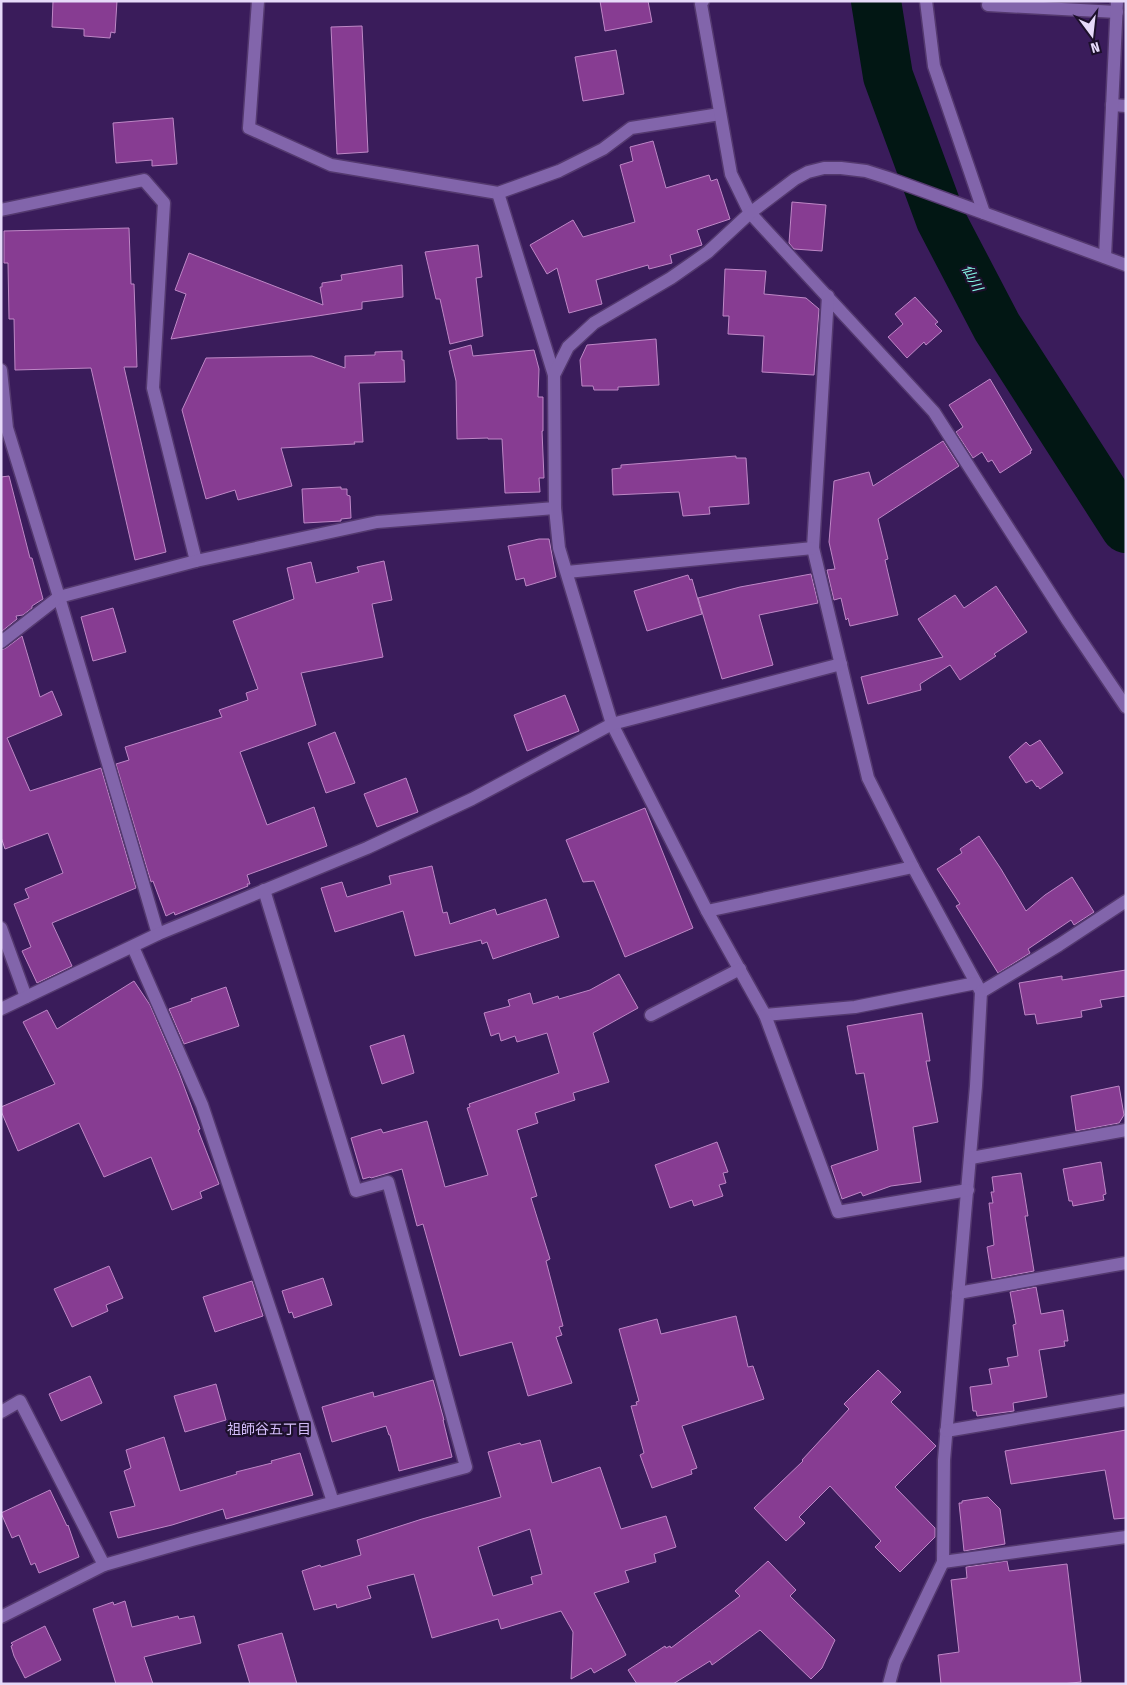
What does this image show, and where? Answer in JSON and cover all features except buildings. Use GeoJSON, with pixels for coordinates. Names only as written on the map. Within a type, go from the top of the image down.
{"type":"FeatureCollection","features":[{"type":"Feature","properties":{"kind":"street"},"geometry":{"type":"LineString","coordinates":[[258,1],[249,128],[331,165],[498,193],[559,171],[603,149],[631,128],[720,114]]}},
{"type":"Feature","properties":{"kind":"street"},"geometry":{"type":"LineString","coordinates":[[926,1],[934,66],[984,213]]}},
{"type":"Feature","properties":{"kind":"street"},"geometry":{"type":"LineString","coordinates":[[989,1],[988,5],[1117,7],[1105,257]]}},
{"type":"Feature","properties":{"kind":"street"},"geometry":{"type":"LineString","coordinates":[[700,2],[731,174],[750,213],[934,412],[1063,613],[1126,707]]}},
{"type":"Feature","properties":{"kind":"street"},"geometry":{"type":"LineString","coordinates":[[1112,105],[1126,106]]}},
{"type":"Feature","properties":{"kind":"street"},"geometry":{"type":"LineString","coordinates":[[554,376],[568,347],[594,323],[671,278],[708,252],[750,213],[795,179],[808,172],[824,168],[866,171],[1126,265]]}},
{"type":"Feature","properties":{"kind":"street"},"geometry":{"type":"LineString","coordinates":[[1,210],[144,180],[164,202],[153,388],[196,561]]}},
{"type":"Feature","properties":{"kind":"street"},"geometry":{"type":"LineString","coordinates":[[498,193],[554,376],[556,508],[560,548],[612,724],[707,911],[766,1015],[838,1212],[968,1190]]}},
{"type":"Feature","properties":{"kind":"street"},"geometry":{"type":"LineString","coordinates":[[828,296],[813,548],[868,778],[978,988],[976,1086],[944,1460],[943,1562],[895,1662],[889,1684]]}},
{"type":"Feature","properties":{"kind":"street"},"geometry":{"type":"LineString","coordinates":[[1,370],[4,430],[59,597],[158,934]]}},
{"type":"Feature","properties":{"kind":"street"},"geometry":{"type":"LineString","coordinates":[[1,642],[59,597],[196,561],[377,522],[556,508]]}},
{"type":"Feature","properties":{"kind":"street"},"geometry":{"type":"LineString","coordinates":[[566,572],[813,548]]}},
{"type":"Feature","properties":{"kind":"street"},"geometry":{"type":"LineString","coordinates":[[1,1009],[158,934],[367,848],[472,799],[612,724],[841,664]]}},
{"type":"Feature","properties":{"kind":"street"},"geometry":{"type":"LineString","coordinates":[[707,911],[913,867]]}},
{"type":"Feature","properties":{"kind":"street"},"geometry":{"type":"LineString","coordinates":[[1,1617],[104,1565],[466,1466],[388,1182],[356,1191],[264,890]]}},
{"type":"Feature","properties":{"kind":"street"},"geometry":{"type":"LineString","coordinates":[[766,1015],[855,1007],[978,988],[1126,902]]}},
{"type":"Feature","properties":{"kind":"street"},"geometry":{"type":"LineString","coordinates":[[1,928],[26,997]]}},
{"type":"Feature","properties":{"kind":"street"},"geometry":{"type":"LineString","coordinates":[[133,947],[202,1105],[273,1317],[332,1502]]}},
{"type":"Feature","properties":{"kind":"street"},"geometry":{"type":"LineString","coordinates":[[651,1015],[740,969]]}},
{"type":"Feature","properties":{"kind":"street"},"geometry":{"type":"LineString","coordinates":[[970,1158],[1126,1130]]}},
{"type":"Feature","properties":{"kind":"street"},"geometry":{"type":"LineString","coordinates":[[958,1293],[1126,1263]]}},
{"type":"Feature","properties":{"kind":"street"},"geometry":{"type":"LineString","coordinates":[[946,1431],[1126,1400]]}},
{"type":"Feature","properties":{"kind":"street"},"geometry":{"type":"LineString","coordinates":[[1,1412],[20,1401],[104,1565]]}},
{"type":"Feature","properties":{"kind":"street"},"geometry":{"type":"LineString","coordinates":[[943,1562],[1126,1537]]}},
{"type":"Feature","properties":{"kind":"waterway","name":"仙川"},"geometry":{"type":"LineString","coordinates":[[876,1],[888,76],[941,220],[997,327],[1126,528]]}},
{"type":"Feature","properties":{"kind":"district","name":"祖師谷五丁目"},"geometry":{"type":"Point","coordinates":[269,1429]}}]}
